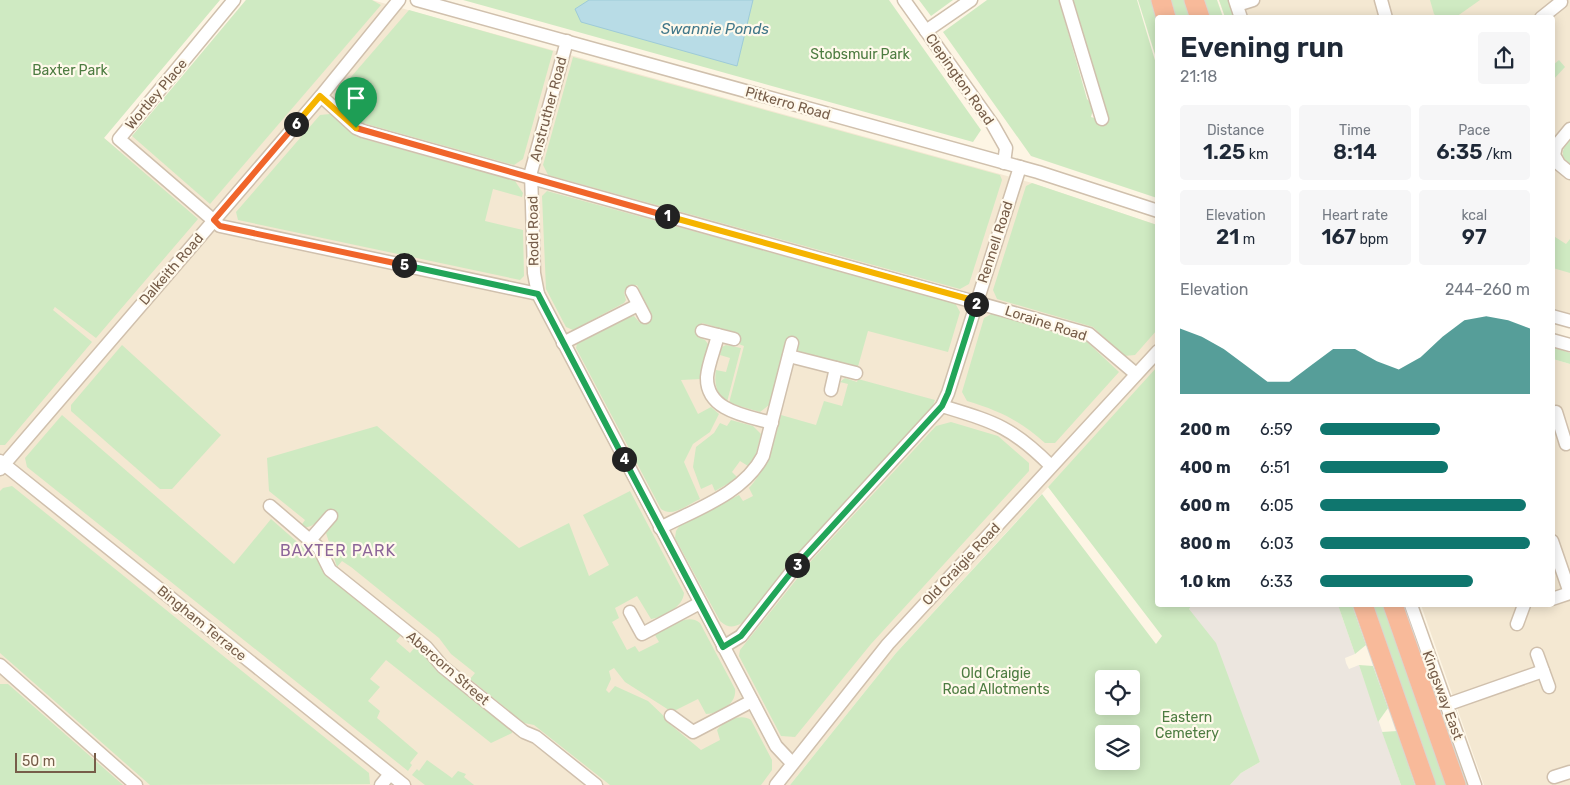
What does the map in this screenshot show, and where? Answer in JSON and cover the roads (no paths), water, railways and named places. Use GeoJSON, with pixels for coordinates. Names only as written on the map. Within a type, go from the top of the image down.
{"type":"FeatureCollection","features":[{"type":"Feature","properties":{"kind":"highway"},"geometry":{"type":"LineString","coordinates":[[1160,0],[1165,15]]}},
{"type":"Feature","properties":{"kind":"highway"},"geometry":{"type":"LineString","coordinates":[[1194,0],[1199,15]]}},
{"type":"Feature","properties":{"kind":"highway"},"geometry":{"type":"LineString","coordinates":[[1364,607],[1426,785]]}},
{"type":"Feature","properties":{"kind":"highway","name":"Kingsway East"},"geometry":{"type":"LineString","coordinates":[[1394,607],[1456,785]]}},
{"type":"Feature","properties":{"kind":"street","name":"Wortley Place"},"geometry":{"type":"LineString","coordinates":[[214,220],[119,139],[234,0]]}},
{"type":"Feature","properties":{"kind":"street","name":"Dalkeith Road"},"geometry":{"type":"LineString","coordinates":[[1,465],[214,220],[399,0]]}},
{"type":"Feature","properties":{"kind":"street","name":"Pitkerro Road"},"geometry":{"type":"LineString","coordinates":[[417,0],[1020,167],[1155,210]]}},
{"type":"Feature","properties":{"kind":"street","name":"Clepington Road"},"geometry":{"type":"LineString","coordinates":[[904,0],[993,125],[1006,148],[1004,163]]}},
{"type":"Feature","properties":{"kind":"street"},"geometry":{"type":"LineString","coordinates":[[926,31],[971,0]]}},
{"type":"Feature","properties":{"kind":"street"},"geometry":{"type":"LineString","coordinates":[[1066,0],[1102,120]]}},
{"type":"Feature","properties":{"kind":"street"},"geometry":{"type":"LineString","coordinates":[[1239,15],[1236,2],[1253,0]]}},
{"type":"Feature","properties":{"kind":"street"},"geometry":{"type":"LineString","coordinates":[[1381,0],[1385,15]]}},
{"type":"Feature","properties":{"kind":"street"},"geometry":{"type":"LineString","coordinates":[[1545,15],[1564,2]]}},
{"type":"Feature","properties":{"kind":"street","name":"Anstruther Road"},"geometry":{"type":"LineString","coordinates":[[532,178],[531,172],[567,40]]}},
{"type":"Feature","properties":{"kind":"street","name":"Loraine Road"},"geometry":{"type":"LineString","coordinates":[[320,96],[356,128],[363,131],[1089,334],[1136,374]]}},
{"type":"Feature","properties":{"kind":"street"},"geometry":{"type":"LineString","coordinates":[[1555,150],[1556,146],[1570,129]]}},
{"type":"Feature","properties":{"kind":"street"},"geometry":{"type":"LineString","coordinates":[[1555,157],[1559,164],[1570,173]]}},
{"type":"Feature","properties":{"kind":"street","name":"Rennell Road"},"geometry":{"type":"LineString","coordinates":[[723,647],[741,636],[800,561],[942,406],[948,393],[1020,167]]}},
{"type":"Feature","properties":{"kind":"street","name":"Rodd Road"},"geometry":{"type":"LineString","coordinates":[[532,178],[534,273],[538,294],[776,746],[792,763]]}},
{"type":"Feature","properties":{"kind":"street"},"geometry":{"type":"LineString","coordinates":[[214,220],[220,226],[538,294]]}},
{"type":"Feature","properties":{"kind":"street"},"geometry":{"type":"LineString","coordinates":[[632,292],[645,317]]}},
{"type":"Feature","properties":{"kind":"street"},"geometry":{"type":"LineString","coordinates":[[563,343],[638,304]]}},
{"type":"Feature","properties":{"kind":"street"},"geometry":{"type":"LineString","coordinates":[[1555,317],[1570,321]]}},
{"type":"Feature","properties":{"kind":"street"},"geometry":{"type":"LineString","coordinates":[[702,331],[734,339]]}},
{"type":"Feature","properties":{"kind":"street"},"geometry":{"type":"LineString","coordinates":[[718,335],[707,376],[709,388],[715,401],[736,414],[772,423]]}},
{"type":"Feature","properties":{"kind":"street"},"geometry":{"type":"LineString","coordinates":[[1555,341],[1570,345]]}},
{"type":"Feature","properties":{"kind":"street"},"geometry":{"type":"LineString","coordinates":[[660,528],[736,488],[748,479],[763,456],[792,343]]}},
{"type":"Feature","properties":{"kind":"street","name":"Old Craigie Road"},"geometry":{"type":"LineString","coordinates":[[776,785],[888,644],[1155,354]]}},
{"type":"Feature","properties":{"kind":"street"},"geometry":{"type":"LineString","coordinates":[[789,356],[856,374]]}},
{"type":"Feature","properties":{"kind":"street"},"geometry":{"type":"LineString","coordinates":[[830,390],[836,368]]}},
{"type":"Feature","properties":{"kind":"street"},"geometry":{"type":"LineString","coordinates":[[942,406],[994,422],[1030,445],[1051,466]]}},
{"type":"Feature","properties":{"kind":"street"},"geometry":{"type":"LineString","coordinates":[[1556,412],[1557,430],[1566,444]]}},
{"type":"Feature","properties":{"kind":"street","name":"Bingham Terrace"},"geometry":{"type":"LineString","coordinates":[[1,465],[404,785]]}},
{"type":"Feature","properties":{"kind":"street","name":"Abercorn Street"},"geometry":{"type":"LineString","coordinates":[[270,506],[319,548],[330,570],[426,647],[443,667],[524,732],[536,737],[596,785]]}},
{"type":"Feature","properties":{"kind":"street"},"geometry":{"type":"LineString","coordinates":[[310,540],[331,516]]}},
{"type":"Feature","properties":{"kind":"street"},"geometry":{"type":"LineString","coordinates":[[1555,545],[1565,560],[1570,593],[1555,599]]}},
{"type":"Feature","properties":{"kind":"street"},"geometry":{"type":"LineString","coordinates":[[630,612],[642,634],[700,604]]}},
{"type":"Feature","properties":{"kind":"street","name":"Kingsway East"},"geometry":{"type":"LineString","coordinates":[[1412,607],[1475,785]]}},
{"type":"Feature","properties":{"kind":"street"},"geometry":{"type":"LineString","coordinates":[[1517,624],[1523,607]]}},
{"type":"Feature","properties":{"kind":"street"},"geometry":{"type":"LineString","coordinates":[[1537,654],[1549,687]]}},
{"type":"Feature","properties":{"kind":"street"},"geometry":{"type":"LineString","coordinates":[[0,665],[136,785]]}},
{"type":"Feature","properties":{"kind":"street"},"geometry":{"type":"LineString","coordinates":[[1446,705],[1543,671]]}},
{"type":"Feature","properties":{"kind":"street"},"geometry":{"type":"LineString","coordinates":[[671,716],[693,732],[752,701]]}},
{"type":"Feature","properties":{"kind":"street"},"geometry":{"type":"LineString","coordinates":[[1554,777],[1570,772]]}},
{"type":"Feature","properties":{"kind":"street"},"geometry":{"type":"LineString","coordinates":[[381,785],[390,774]]}},
{"type":"Feature","properties":{"kind":"water","name":"Swannie Ponds"},"geometry":{"type":"Polygon","coordinates":[[[589,0],[753,0],[737,66],[581,22],[575,9],[589,0]]]}},
{"type":"Feature","properties":{"kind":"district","name":"BAXTER PARK"},"geometry":{"type":"Point","coordinates":[338,550]}},
{"type":"Feature","properties":{"kind":"park label","name":"Stobsmuir Park"},"geometry":{"type":"Point","coordinates":[860,54]}},
{"type":"Feature","properties":{"kind":"park label","name":"Baxter Park"},"geometry":{"type":"Point","coordinates":[70,70]}},
{"type":"Feature","properties":{"kind":"park label","name":"Old Craigie Road Allotments"},"geometry":{"type":"Point","coordinates":[996,682]}},
{"type":"Feature","properties":{"kind":"park label","name":"Eastern Cemetery"},"geometry":{"type":"Point","coordinates":[1187,726]}}]}
